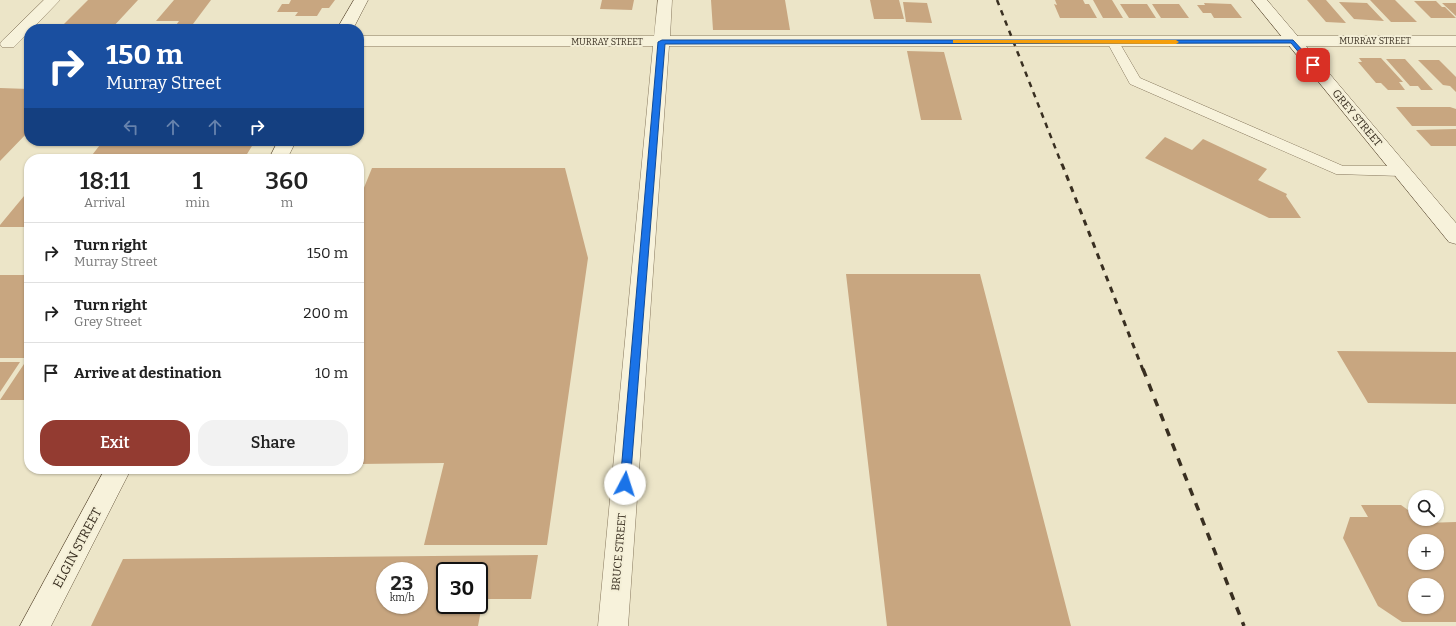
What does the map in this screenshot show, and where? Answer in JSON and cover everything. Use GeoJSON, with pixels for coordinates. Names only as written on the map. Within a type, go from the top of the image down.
{"type":"FeatureCollection","features":[{"type":"Feature","properties":{"kind":"street"},"geometry":{"type":"LineString","coordinates":[[26,24],[53,0]]}},
{"type":"Feature","properties":{"kind":"street"},"geometry":{"type":"LineString","coordinates":[[348,24],[361,0]]}},
{"type":"Feature","properties":{"kind":"street","name":"BRUCE STREET"},"geometry":{"type":"LineString","coordinates":[[613,626],[665,0]]}},
{"type":"Feature","properties":{"kind":"street","name":"GREY STREET"},"geometry":{"type":"LineString","coordinates":[[1258,0],[1456,237]]}},
{"type":"Feature","properties":{"kind":"street"},"geometry":{"type":"LineString","coordinates":[[4,44],[24,26]]}},
{"type":"Feature","properties":{"kind":"street","name":"MURRAY STREET"},"geometry":{"type":"LineString","coordinates":[[364,41],[1456,41]]}},
{"type":"Feature","properties":{"kind":"street"},"geometry":{"type":"LineString","coordinates":[[4,44],[24,44]]}},
{"type":"Feature","properties":{"kind":"street","name":"ELGIN STREET"},"geometry":{"type":"LineString","coordinates":[[35,626],[115,474]]}},
{"type":"Feature","properties":{"kind":"lane"},"geometry":{"type":"LineString","coordinates":[[1113,42],[1135,81],[1341,171],[1401,171]]}},
{"type":"Feature","properties":{"kind":"building"},"geometry":{"type":"Polygon","coordinates":[[[88,0],[138,0],[116,24],[64,24],[88,0]]]}},
{"type":"Feature","properties":{"kind":"building"},"geometry":{"type":"Polygon","coordinates":[[[174,0],[211,0],[193,24],[177,24],[179,21],[156,21],[174,0]]]}},
{"type":"Feature","properties":{"kind":"building"},"geometry":{"type":"Polygon","coordinates":[[[291,0],[335,0],[329,8],[322,8],[317,16],[295,16],[298,12],[277,12],[282,4],[289,4],[291,0]]]}},
{"type":"Feature","properties":{"kind":"building"},"geometry":{"type":"Polygon","coordinates":[[[602,0],[634,0],[632,10],[600,9],[602,0]]]}},
{"type":"Feature","properties":{"kind":"building"},"geometry":{"type":"Polygon","coordinates":[[[711,0],[785,0],[790,30],[713,30],[711,0]]]}},
{"type":"Feature","properties":{"kind":"building"},"geometry":{"type":"Polygon","coordinates":[[[870,0],[899,0],[904,19],[874,19],[870,0]]]}},
{"type":"Feature","properties":{"kind":"building"},"geometry":{"type":"Polygon","coordinates":[[[1055,0],[1083,0],[1085,4],[1089,4],[1097,18],[1060,18],[1054,4],[1057,5],[1055,0]]]}},
{"type":"Feature","properties":{"kind":"building"},"geometry":{"type":"Polygon","coordinates":[[[1093,0],[1112,0],[1123,18],[1103,18],[1093,0]]]}},
{"type":"Feature","properties":{"kind":"building"},"geometry":{"type":"Polygon","coordinates":[[[1307,0],[1326,0],[1346,23],[1326,22],[1307,0]]]}},
{"type":"Feature","properties":{"kind":"building"},"geometry":{"type":"Polygon","coordinates":[[[1370,0],[1395,0],[1417,22],[1391,22],[1370,0]]]}},
{"type":"Feature","properties":{"kind":"building"},"geometry":{"type":"Polygon","coordinates":[[[1414,1],[1436,1],[1442,7],[1445,7],[1456,18],[1431,18],[1414,1]]]}},
{"type":"Feature","properties":{"kind":"building"},"geometry":{"type":"Polygon","coordinates":[[[903,2],[927,3],[932,23],[906,22],[903,2]]]}},
{"type":"Feature","properties":{"kind":"building"},"geometry":{"type":"Polygon","coordinates":[[[1339,2],[1367,3],[1384,21],[1354,19],[1339,2]]]}},
{"type":"Feature","properties":{"kind":"building"},"geometry":{"type":"Polygon","coordinates":[[[1204,3],[1231,4],[1242,18],[1214,18],[1211,13],[1203,13],[1197,5],[1205,5],[1204,3]]]}},
{"type":"Feature","properties":{"kind":"building"},"geometry":{"type":"Polygon","coordinates":[[[1442,3],[1456,3],[1456,16],[1442,3]]]}},
{"type":"Feature","properties":{"kind":"building"},"geometry":{"type":"Polygon","coordinates":[[[1120,4],[1147,4],[1156,18],[1129,18],[1120,4]]]}},
{"type":"Feature","properties":{"kind":"building"},"geometry":{"type":"Polygon","coordinates":[[[1152,4],[1179,4],[1189,18],[1161,18],[1152,4]]]}},
{"type":"Feature","properties":{"kind":"building"},"geometry":{"type":"Polygon","coordinates":[[[907,51],[944,52],[962,120],[921,120],[907,51]]]}},
{"type":"Feature","properties":{"kind":"building"},"geometry":{"type":"Polygon","coordinates":[[[1359,58],[1381,58],[1403,82],[1399,82],[1405,90],[1388,90],[1381,83],[1376,83],[1358,62],[1362,62],[1359,58]]]}},
{"type":"Feature","properties":{"kind":"building"},"geometry":{"type":"Polygon","coordinates":[[[1386,59],[1405,59],[1433,90],[1421,90],[1418,86],[1410,86],[1386,59]]]}},
{"type":"Feature","properties":{"kind":"building"},"geometry":{"type":"Polygon","coordinates":[[[1418,60],[1439,60],[1456,77],[1456,92],[1450,86],[1443,85],[1418,60]]]}},
{"type":"Feature","properties":{"kind":"building"},"geometry":{"type":"Polygon","coordinates":[[[0,88],[24,89],[24,136],[0,161],[0,88]]]}},
{"type":"Feature","properties":{"kind":"building"},"geometry":{"type":"Polygon","coordinates":[[[1396,107],[1450,107],[1456,109],[1456,126],[1412,126],[1396,107]]]}},
{"type":"Feature","properties":{"kind":"building"},"geometry":{"type":"Polygon","coordinates":[[[1456,129],[1456,146],[1431,146],[1416,130],[1456,129]]]}},
{"type":"Feature","properties":{"kind":"building"},"geometry":{"type":"Polygon","coordinates":[[[1165,137],[1192,150],[1203,139],[1267,169],[1258,180],[1287,194],[1286,196],[1301,218],[1269,218],[1145,158],[1165,137]]]}},
{"type":"Feature","properties":{"kind":"building"},"geometry":{"type":"Polygon","coordinates":[[[99,146],[252,146],[247,154],[93,154],[99,146]]]}},
{"type":"Feature","properties":{"kind":"building"},"geometry":{"type":"Polygon","coordinates":[[[372,168],[565,168],[588,258],[547,545],[424,545],[444,463],[364,464],[364,188],[372,168]]]}},
{"type":"Feature","properties":{"kind":"building"},"geometry":{"type":"Polygon","coordinates":[[[24,196],[24,227],[0,227],[0,225],[24,196]]]}},
{"type":"Feature","properties":{"kind":"building"},"geometry":{"type":"Polygon","coordinates":[[[846,274],[980,274],[1071,626],[887,626],[846,274]]]}},
{"type":"Feature","properties":{"kind":"building"},"geometry":{"type":"Polygon","coordinates":[[[0,275],[24,275],[24,358],[0,358],[0,275]]]}},
{"type":"Feature","properties":{"kind":"building"},"geometry":{"type":"Polygon","coordinates":[[[1337,351],[1456,352],[1456,404],[1368,403],[1337,351]]]}},
{"type":"Feature","properties":{"kind":"building"},"geometry":{"type":"Polygon","coordinates":[[[0,362],[20,362],[0,392],[0,362]]]}},
{"type":"Feature","properties":{"kind":"building"},"geometry":{"type":"Polygon","coordinates":[[[24,364],[24,400],[0,400],[24,364]]]}},
{"type":"Feature","properties":{"kind":"building"},"geometry":{"type":"Polygon","coordinates":[[[1361,505],[1401,505],[1408,510],[1408,526],[1444,526],[1444,522],[1456,522],[1456,622],[1402,622],[1378,606],[1343,538],[1350,517],[1368,517],[1361,505]]]}},
{"type":"Feature","properties":{"kind":"building"},"geometry":{"type":"Polygon","coordinates":[[[538,555],[531,599],[488,599],[488,562],[436,562],[436,614],[480,614],[478,626],[91,626],[123,559],[538,555]]]}},
{"type":"Feature","properties":{"kind":"railway"},"geometry":{"type":"LineString","coordinates":[[997,0],[1062,165]]}},
{"type":"Feature","properties":{"kind":"railway"},"geometry":{"type":"LineString","coordinates":[[1062,164],[1143,370]]}},
{"type":"Feature","properties":{"kind":"railway"},"geometry":{"type":"LineString","coordinates":[[1143,369],[1244,626]]}},
{"type":"Feature","properties":{"kind":"slow traffic"},"geometry":{"type":"LineString","coordinates":[[955,42],[1176,42]]}},
{"type":"Feature","properties":{"kind":"route"},"geometry":{"type":"LineString","coordinates":[[625,484],[662,42],[1293,42],[1313,65]]}}]}
